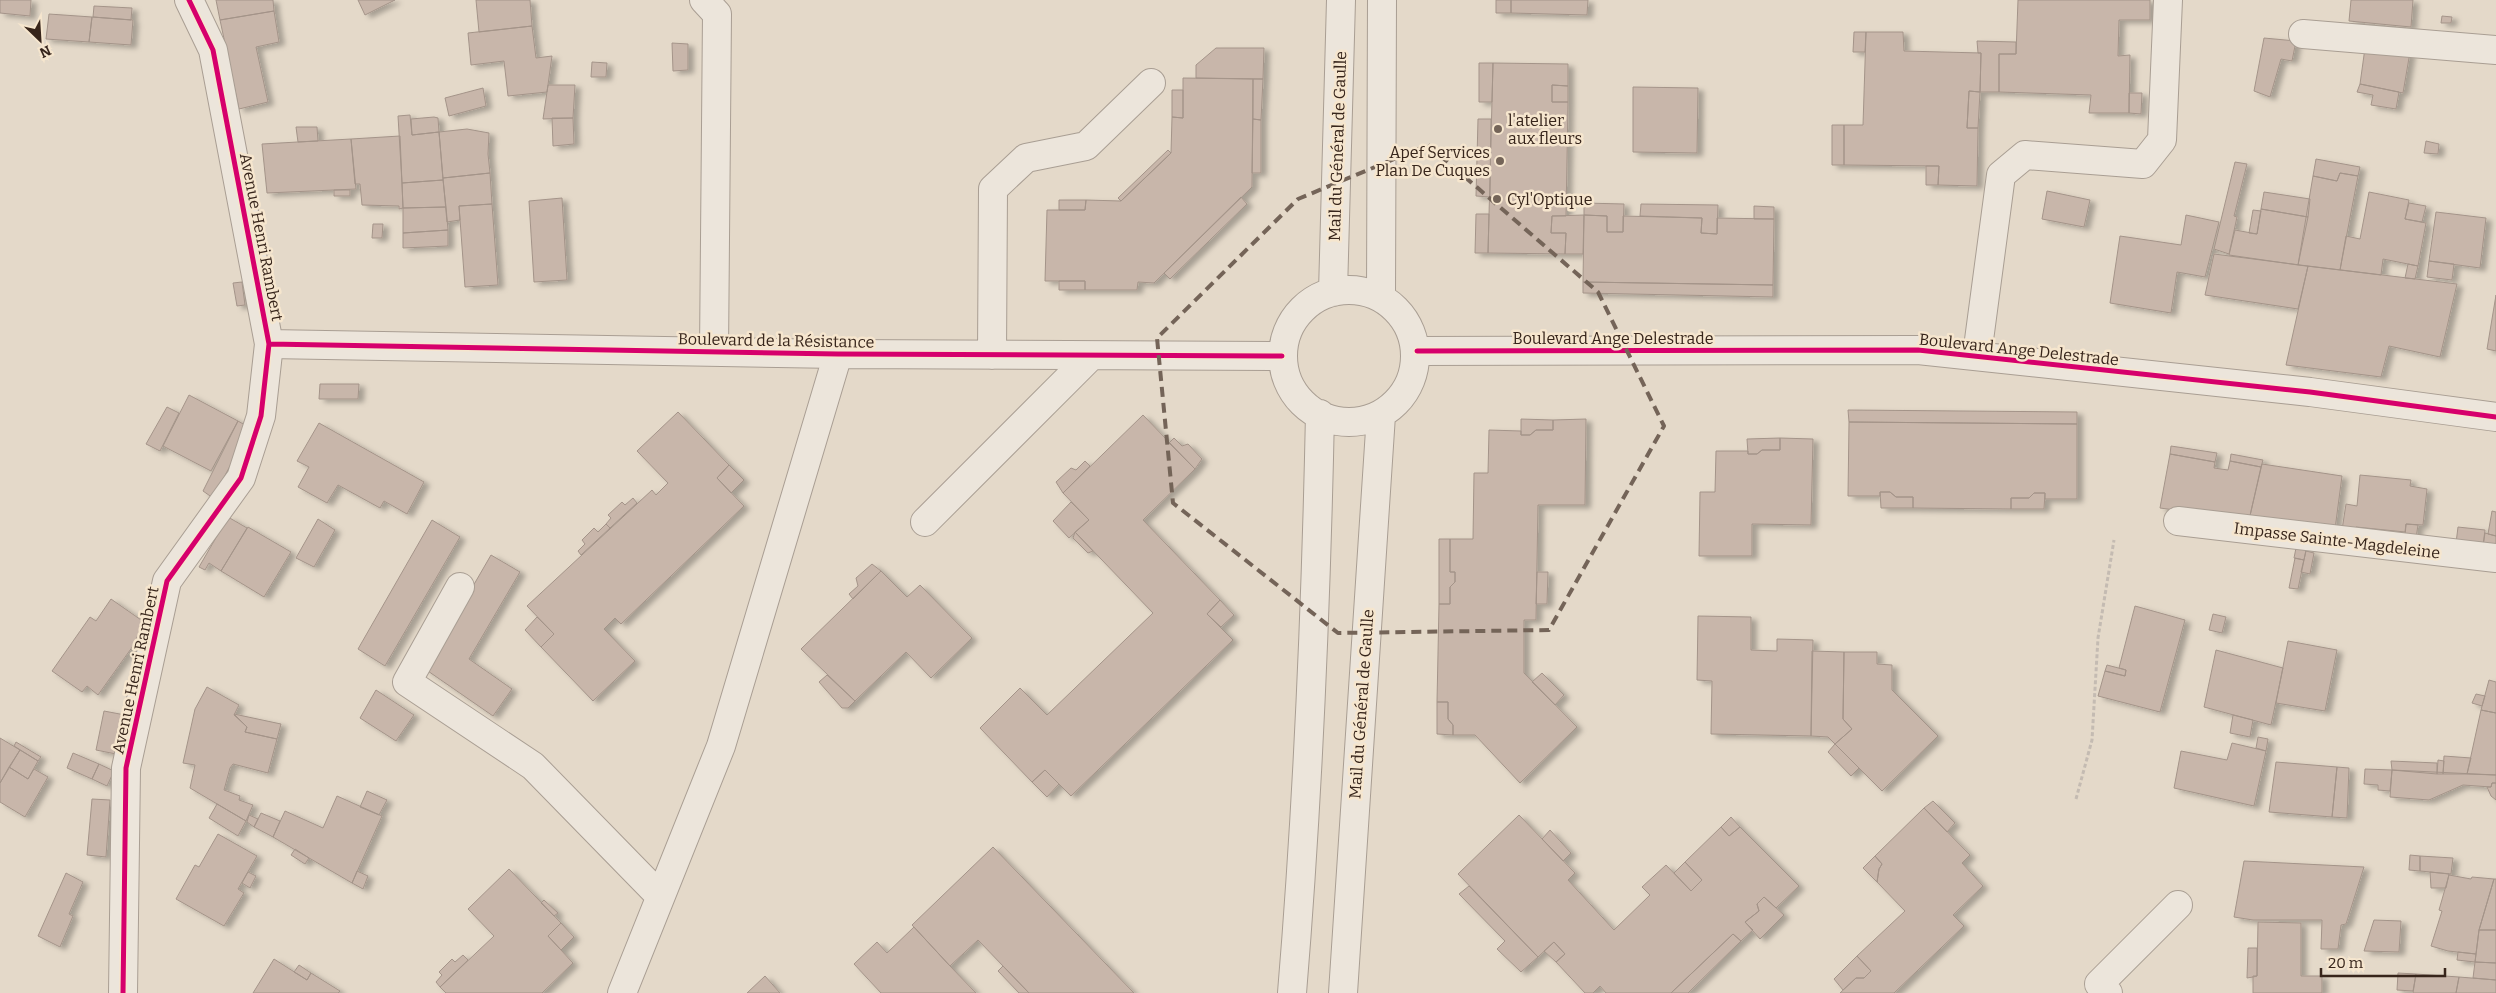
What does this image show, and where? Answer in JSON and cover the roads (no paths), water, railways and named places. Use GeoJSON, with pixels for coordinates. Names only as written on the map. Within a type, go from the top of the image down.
{"type":"FeatureCollection","features":[{"type":"Feature","properties":{"kind":"street","name":"Avenue Henri Rambert"},"geometry":{"type":"LineString","coordinates":[[123,993],[126,768],[167,581],[241,478],[261,416],[269,344],[213,50],[189,0]]}},
{"type":"Feature","properties":{"kind":"street"},"geometry":{"type":"LineString","coordinates":[[704,0],[717,14],[714,352]]}},
{"type":"Feature","properties":{"kind":"street","name":"Mail du Général de Gaulle"},"geometry":{"type":"LineString","coordinates":[[1333,292],[1341,0]]}},
{"type":"Feature","properties":{"kind":"street"},"geometry":{"type":"LineString","coordinates":[[1381,297],[1382,0]]}},
{"type":"Feature","properties":{"kind":"street"},"geometry":{"type":"LineString","coordinates":[[1977,355],[2002,175],[2025,155],[2143,164],[2162,140],[2168,0]]}},
{"type":"Feature","properties":{"kind":"street"},"geometry":{"type":"LineString","coordinates":[[2304,34],[2496,50]]}},
{"type":"Feature","properties":{"kind":"street"},"geometry":{"type":"LineString","coordinates":[[992,355],[993,189],[1026,158],[1086,146],[1152,83]]}},
{"type":"Feature","properties":{"kind":"street"},"geometry":{"type":"LineString","coordinates":[[1361,290],[1381,297],[1398,310],[1410,328],[1417,351],[1415,368],[1408,388],[1381,415],[1355,423],[1334,421],[1299,401],[1288,384],[1282,356],[1290,326],[1302,309],[1319,296],[1333,292],[1361,290]]}},
{"type":"Feature","properties":{"kind":"street","name":"Boulevard de la Résistance"},"geometry":{"type":"LineString","coordinates":[[269,344],[838,354],[1282,356]]}},
{"type":"Feature","properties":{"kind":"street","name":"Boulevard Ange Delestrade"},"geometry":{"type":"LineString","coordinates":[[1417,351],[1918,350],[2310,392],[2496,417]]}},
{"type":"Feature","properties":{"kind":"street"},"geometry":{"type":"LineString","coordinates":[[622,993],[721,746],[838,354]]}},
{"type":"Feature","properties":{"kind":"street"},"geometry":{"type":"LineString","coordinates":[[925,522],[1091,356]]}},
{"type":"Feature","properties":{"kind":"street"},"geometry":{"type":"LineString","coordinates":[[1292,993],[1302,875],[1317,561],[1320,414]]}},
{"type":"Feature","properties":{"kind":"street","name":"Mail du Général de Gaulle"},"geometry":{"type":"LineString","coordinates":[[1343,993],[1381,415]]}},
{"type":"Feature","properties":{"kind":"street","name":"Impasse Sainte-Magdeleine"},"geometry":{"type":"LineString","coordinates":[[2178,522],[2496,558]]}},
{"type":"Feature","properties":{"kind":"street"},"geometry":{"type":"LineString","coordinates":[[460,586],[407,682],[533,766],[660,896]]}},
{"type":"Feature","properties":{"kind":"street"},"geometry":{"type":"LineString","coordinates":[[2108,993],[2099,984],[2178,905]]}},
{"type":"Feature","properties":{"kind":"place","name":"l'atelier aux fleurs"},"geometry":{"type":"Point","coordinates":[1498,129]}},
{"type":"Feature","properties":{"kind":"place","name":"Apef Services Plan De Cuques"},"geometry":{"type":"Point","coordinates":[1500,161]}},
{"type":"Feature","properties":{"kind":"place","name":"Cyl'Optique"},"geometry":{"type":"Point","coordinates":[1497,199]}}]}
